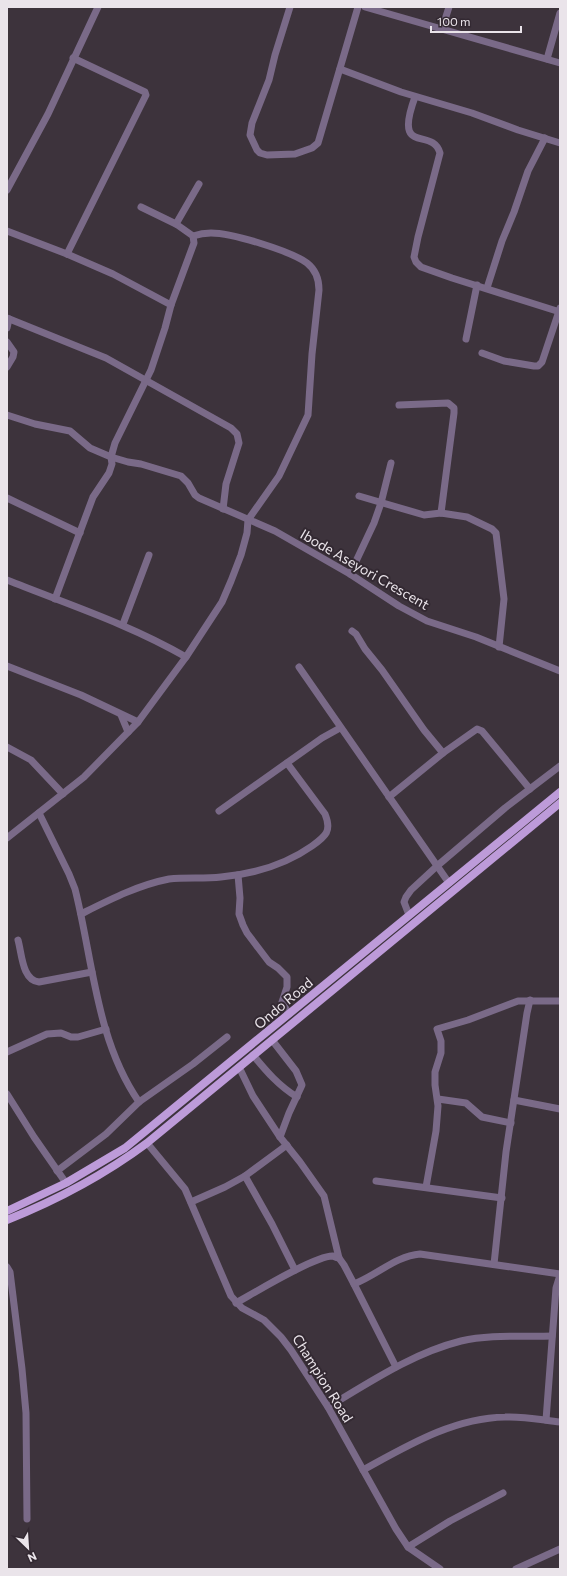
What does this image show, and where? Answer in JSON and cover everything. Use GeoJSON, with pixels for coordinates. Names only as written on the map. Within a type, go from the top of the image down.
{"type":"FeatureCollection","features":[{"type":"Feature","properties":{"kind":"main road","name":"Ondo Road"},"geometry":{"type":"LineString","coordinates":[[7,1211],[66,1183],[125,1148],[560,792]]}},
{"type":"Feature","properties":{"kind":"main road","name":"Ondo Road"},"geometry":{"type":"LineString","coordinates":[[7,1220],[37,1208],[109,1170],[147,1143],[560,803]]}},
{"type":"Feature","properties":{"kind":"main road"},"geometry":{"type":"LineString","coordinates":[[346,967],[352,974]]}},
{"type":"Feature","properties":{"kind":"street"},"geometry":{"type":"LineString","coordinates":[[7,190],[48,114],[98,7]]}},
{"type":"Feature","properties":{"kind":"street"},"geometry":{"type":"LineString","coordinates":[[290,7],[269,80],[250,130],[255,147],[260,153],[280,155],[295,154],[316,146],[358,7]]}},
{"type":"Feature","properties":{"kind":"street"},"geometry":{"type":"LineString","coordinates":[[365,7],[560,63]]}},
{"type":"Feature","properties":{"kind":"street"},"geometry":{"type":"LineString","coordinates":[[442,29],[450,7]]}},
{"type":"Feature","properties":{"kind":"street"},"geometry":{"type":"LineString","coordinates":[[547,59],[560,13]]}},
{"type":"Feature","properties":{"kind":"street"},"geometry":{"type":"LineString","coordinates":[[66,254],[146,94],[145,92],[73,58]]}},
{"type":"Feature","properties":{"kind":"street"},"geometry":{"type":"LineString","coordinates":[[340,69],[414,97],[472,113],[505,126],[560,143]]}},
{"type":"Feature","properties":{"kind":"street"},"geometry":{"type":"LineString","coordinates":[[414,97],[408,118],[410,132],[413,137],[434,144],[440,153],[428,194],[414,257],[416,262],[421,266],[477,285],[559,310],[542,362],[538,366],[504,361],[482,353]]}},
{"type":"Feature","properties":{"kind":"street"},"geometry":{"type":"LineString","coordinates":[[487,288],[502,241],[528,171],[545,138]]}},
{"type":"Feature","properties":{"kind":"street"},"geometry":{"type":"LineString","coordinates":[[176,224],[199,184]]}},
{"type":"Feature","properties":{"kind":"street"},"geometry":{"type":"LineString","coordinates":[[56,599],[93,497],[109,473],[115,443],[146,381],[165,328],[171,305],[194,244],[193,236],[176,224],[141,208]]}},
{"type":"Feature","properties":{"kind":"street"},"geometry":{"type":"LineString","coordinates":[[7,231],[113,274],[171,305]]}},
{"type":"Feature","properties":{"kind":"street"},"geometry":{"type":"LineString","coordinates":[[7,838],[10,832],[39,812],[84,777],[138,722],[186,657],[211,620],[225,595],[241,555],[247,532],[248,520],[279,476],[308,415],[319,280],[316,274],[308,264],[294,255],[242,238],[210,232],[193,236]]}},
{"type":"Feature","properties":{"kind":"street"},"geometry":{"type":"LineString","coordinates":[[466,339],[477,285]]}},
{"type":"Feature","properties":{"kind":"street"},"geometry":{"type":"LineString","coordinates":[[7,328],[8,319],[106,358],[231,428],[237,434],[239,443],[226,484],[223,509]]}},
{"type":"Feature","properties":{"kind":"street"},"geometry":{"type":"LineString","coordinates":[[7,342],[14,352],[13,357],[7,367]]}},
{"type":"Feature","properties":{"kind":"street"},"geometry":{"type":"LineString","coordinates":[[399,405],[448,403],[454,408],[449,459],[441,513]]}},
{"type":"Feature","properties":{"kind":"street","name":"Ibode Aseyori Crescent"},"geometry":{"type":"LineString","coordinates":[[7,415],[35,424],[70,431],[90,448],[112,457],[181,476],[199,498],[275,531],[350,574],[416,616],[560,672]]}},
{"type":"Feature","properties":{"kind":"street"},"geometry":{"type":"LineString","coordinates":[[350,574],[374,523],[381,503],[391,463]]}},
{"type":"Feature","properties":{"kind":"street"},"geometry":{"type":"LineString","coordinates":[[359,496],[424,515],[441,513],[466,517],[492,528],[496,533],[504,603],[499,647]]}},
{"type":"Feature","properties":{"kind":"street"},"geometry":{"type":"LineString","coordinates":[[7,498],[80,533]]}},
{"type":"Feature","properties":{"kind":"street"},"geometry":{"type":"LineString","coordinates":[[123,624],[149,555]]}},
{"type":"Feature","properties":{"kind":"street"},"geometry":{"type":"LineString","coordinates":[[7,580],[123,624],[162,643],[186,657]]}},
{"type":"Feature","properties":{"kind":"street"},"geometry":{"type":"LineString","coordinates":[[352,631],[356,634],[364,649],[382,670],[424,730],[443,753]]}},
{"type":"Feature","properties":{"kind":"street"},"geometry":{"type":"LineString","coordinates":[[7,666],[81,695],[138,722]]}},
{"type":"Feature","properties":{"kind":"street"},"geometry":{"type":"LineString","coordinates":[[299,668],[449,883]]}},
{"type":"Feature","properties":{"kind":"street"},"geometry":{"type":"LineString","coordinates":[[121,715],[128,732]]}},
{"type":"Feature","properties":{"kind":"street"},"geometry":{"type":"LineString","coordinates":[[219,811],[340,728]]}},
{"type":"Feature","properties":{"kind":"street"},"geometry":{"type":"LineString","coordinates":[[389,797],[443,753],[477,729],[480,729],[501,752],[530,789]]}},
{"type":"Feature","properties":{"kind":"street"},"geometry":{"type":"LineString","coordinates":[[7,747],[30,760],[63,794]]}},
{"type":"Feature","properties":{"kind":"street"},"geometry":{"type":"LineString","coordinates":[[81,914],[127,892],[162,881],[170,879],[238,875],[267,868],[297,857],[325,835],[328,829],[328,822],[325,814],[287,763]]}},
{"type":"Feature","properties":{"kind":"street"},"geometry":{"type":"LineString","coordinates":[[409,915],[404,906],[406,897],[437,866],[505,808],[560,766]]}},
{"type":"Feature","properties":{"kind":"street"},"geometry":{"type":"LineString","coordinates":[[39,812],[69,874],[81,914],[92,972],[106,1029],[116,1060],[128,1086],[139,1102]]}},
{"type":"Feature","properties":{"kind":"street"},"geometry":{"type":"LineString","coordinates":[[238,875],[240,898],[238,914],[247,933],[269,962],[287,977],[287,987],[282,1002],[289,1014]]}},
{"type":"Feature","properties":{"kind":"street"},"geometry":{"type":"LineString","coordinates":[[18,940],[25,968],[29,978],[34,981],[39,982],[92,972]]}},
{"type":"Feature","properties":{"kind":"street"},"geometry":{"type":"LineString","coordinates":[[494,1264],[514,1100],[530,1000]]}},
{"type":"Feature","properties":{"kind":"street"},"geometry":{"type":"LineString","coordinates":[[426,1187],[436,1131],[438,1099],[435,1085],[435,1072],[441,1053],[441,1041],[437,1029],[468,1020],[518,1001],[560,1001]]}},
{"type":"Feature","properties":{"kind":"street"},"geometry":{"type":"LineString","coordinates":[[7,1052],[47,1034],[61,1033],[71,1037],[78,1037],[106,1029]]}},
{"type":"Feature","properties":{"kind":"street"},"geometry":{"type":"LineString","coordinates":[[57,1171],[106,1134],[139,1102],[193,1064],[227,1037]]}},
{"type":"Feature","properties":{"kind":"street"},"geometry":{"type":"LineString","coordinates":[[272,1040],[301,1080],[302,1084],[280,1137]]}},
{"type":"Feature","properties":{"kind":"street"},"geometry":{"type":"LineString","coordinates":[[253,1055],[284,1089],[297,1097]]}},
{"type":"Feature","properties":{"kind":"street"},"geometry":{"type":"LineString","coordinates":[[239,1067],[253,1096],[280,1137],[324,1196],[338,1258],[344,1265],[396,1367]]}},
{"type":"Feature","properties":{"kind":"street"},"geometry":{"type":"LineString","coordinates":[[7,1094],[34,1137],[66,1183]]}},
{"type":"Feature","properties":{"kind":"street"},"geometry":{"type":"LineString","coordinates":[[438,1099],[466,1103],[482,1117],[511,1124]]}},
{"type":"Feature","properties":{"kind":"street"},"geometry":{"type":"LineString","coordinates":[[514,1100],[560,1109]]}},
{"type":"Feature","properties":{"kind":"street","name":"Champion Road"},"geometry":{"type":"LineString","coordinates":[[147,1143],[185,1189],[231,1296],[242,1308],[264,1320],[281,1336],[328,1407],[396,1529],[408,1547],[440,1569]]}},
{"type":"Feature","properties":{"kind":"street"},"geometry":{"type":"LineString","coordinates":[[191,1202],[225,1187],[245,1176],[287,1145]]}},
{"type":"Feature","properties":{"kind":"street"},"geometry":{"type":"LineString","coordinates":[[245,1176],[272,1224],[295,1270]]}},
{"type":"Feature","properties":{"kind":"street"},"geometry":{"type":"LineString","coordinates":[[376,1182],[426,1187],[502,1198]]}},
{"type":"Feature","properties":{"kind":"street"},"geometry":{"type":"LineString","coordinates":[[354,1284],[367,1279],[402,1258],[420,1254],[560,1275],[556,1288],[546,1420]]}},
{"type":"Feature","properties":{"kind":"street"},"geometry":{"type":"LineString","coordinates":[[236,1303],[295,1270],[324,1258],[332,1256],[338,1258]]}},
{"type":"Feature","properties":{"kind":"street"},"geometry":{"type":"LineString","coordinates":[[7,1267],[10,1272],[26,1413],[27,1519]]}},
{"type":"Feature","properties":{"kind":"street"},"geometry":{"type":"LineString","coordinates":[[328,1407],[396,1367],[430,1352],[462,1341],[482,1338],[552,1336]]}},
{"type":"Feature","properties":{"kind":"street"},"geometry":{"type":"LineString","coordinates":[[363,1470],[408,1445],[460,1424],[504,1417],[520,1417],[560,1422]]}},
{"type":"Feature","properties":{"kind":"street"},"geometry":{"type":"LineString","coordinates":[[408,1547],[450,1521],[503,1494]]}},
{"type":"Feature","properties":{"kind":"street"},"geometry":{"type":"LineString","coordinates":[[516,1569],[560,1549]]}}]}
